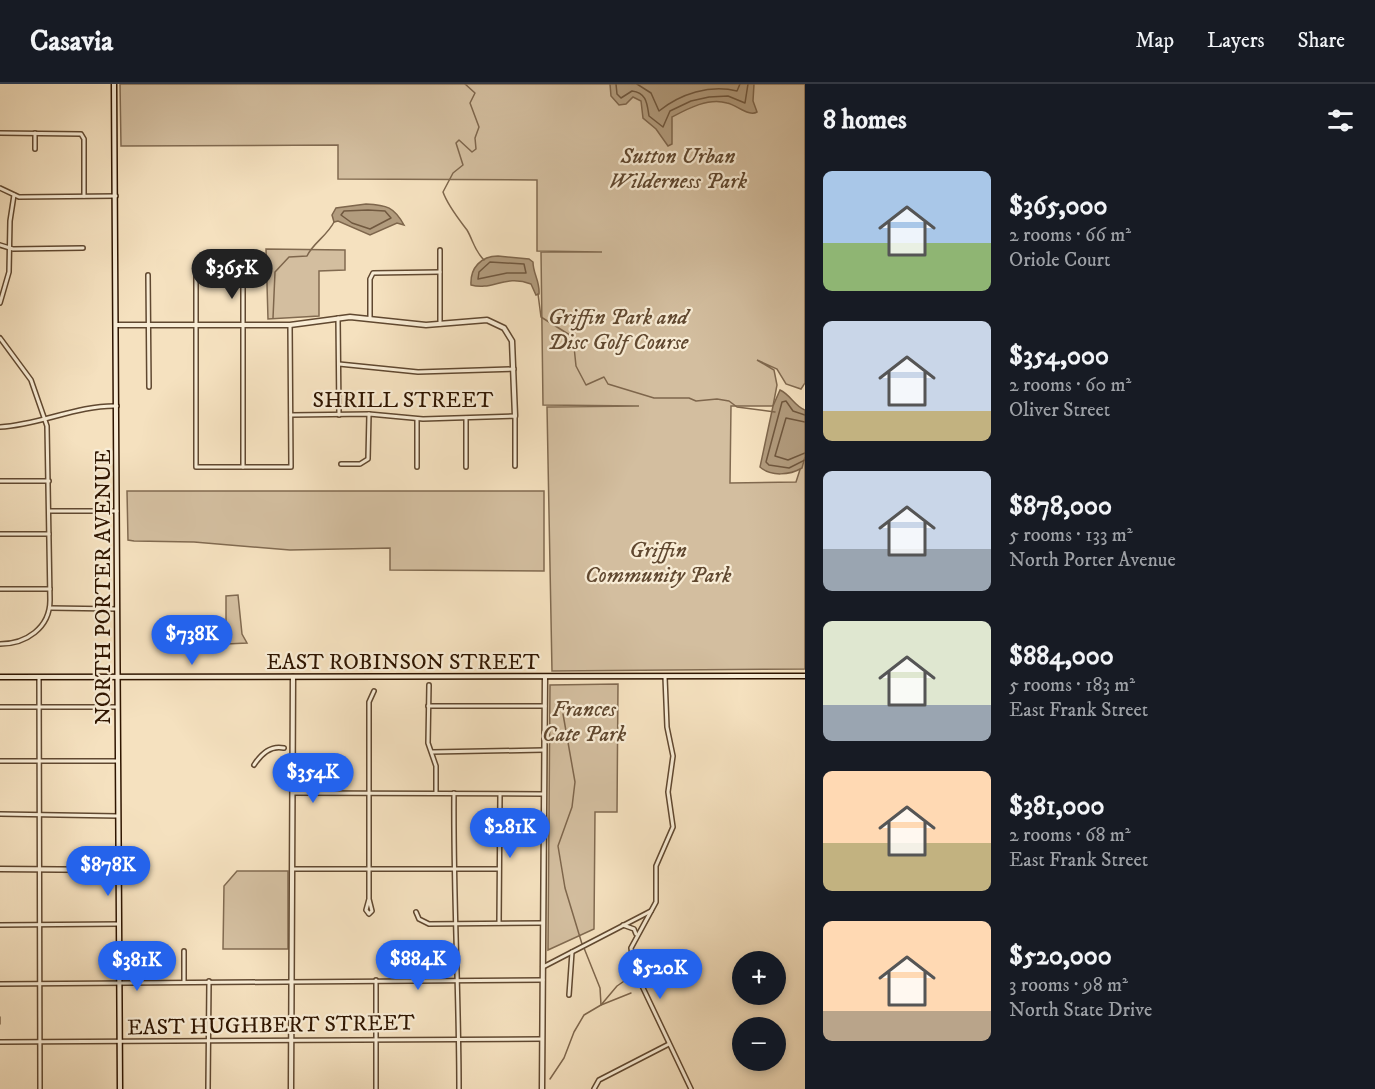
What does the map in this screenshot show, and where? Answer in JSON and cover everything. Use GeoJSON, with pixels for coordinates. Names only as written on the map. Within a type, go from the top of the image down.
{"type":"FeatureCollection","features":[{"type":"Feature","properties":{"kind":"main road","name":"NORTH PORTER AVENUE"},"geometry":{"type":"LineString","coordinates":[[114,84],[119,609],[120,1089]]}},
{"type":"Feature","properties":{"kind":"main road"},"geometry":{"type":"LineString","coordinates":[[116,325],[290,325],[338,318],[370,318],[407,324],[440,324],[483,319],[496,323],[510,336],[514,369],[515,416]]}},
{"type":"Feature","properties":{"kind":"main road","name":"EAST ROBINSON STREET"},"geometry":{"type":"LineString","coordinates":[[0,677],[805,676]]}},
{"type":"Feature","properties":{"kind":"main road"},"geometry":{"type":"LineString","coordinates":[[291,1089],[294,677]]}},
{"type":"Feature","properties":{"kind":"main road"},"geometry":{"type":"LineString","coordinates":[[542,1086],[545,677]]}},
{"type":"Feature","properties":{"kind":"main road"},"geometry":{"type":"LineString","coordinates":[[0,869],[119,870]]}},
{"type":"Feature","properties":{"kind":"street"},"geometry":{"type":"LineString","coordinates":[[0,133],[81,134],[84,139],[84,196]]}},
{"type":"Feature","properties":{"kind":"street"},"geometry":{"type":"LineString","coordinates":[[34,149],[35,133]]}},
{"type":"Feature","properties":{"kind":"street"},"geometry":{"type":"LineString","coordinates":[[0,188],[15,195],[116,196]]}},
{"type":"Feature","properties":{"kind":"street"},"geometry":{"type":"LineString","coordinates":[[0,303],[8,279],[10,216],[15,195]]}},
{"type":"Feature","properties":{"kind":"street"},"geometry":{"type":"LineString","coordinates":[[0,245],[9,248],[83,248]]}},
{"type":"Feature","properties":{"kind":"street"},"geometry":{"type":"LineString","coordinates":[[440,250],[440,324]]}},
{"type":"Feature","properties":{"kind":"street"},"geometry":{"type":"LineString","coordinates":[[370,318],[370,279],[373,273],[440,272]]}},
{"type":"Feature","properties":{"kind":"street"},"geometry":{"type":"LineString","coordinates":[[195,274],[196,467],[291,467],[290,325]]}},
{"type":"Feature","properties":{"kind":"street"},"geometry":{"type":"LineString","coordinates":[[243,274],[243,467]]}},
{"type":"Feature","properties":{"kind":"street"},"geometry":{"type":"LineString","coordinates":[[148,275],[149,387]]}},
{"type":"Feature","properties":{"kind":"street"},"geometry":{"type":"LineString","coordinates":[[338,318],[339,415]]}},
{"type":"Feature","properties":{"kind":"street"},"geometry":{"type":"LineString","coordinates":[[0,338],[31,380],[45,420],[49,444],[50,511],[50,608],[41,627],[29,637],[16,643],[0,644]]}},
{"type":"Feature","properties":{"kind":"street"},"geometry":{"type":"LineString","coordinates":[[339,364],[417,372],[514,369]]}},
{"type":"Feature","properties":{"kind":"street"},"geometry":{"type":"LineString","coordinates":[[0,428],[45,420],[92,407],[117,406]]}},
{"type":"Feature","properties":{"kind":"street"},"geometry":{"type":"LineString","coordinates":[[342,464],[360,464],[368,459],[369,414]]}},
{"type":"Feature","properties":{"kind":"street","name":"SHRILL STREET"},"geometry":{"type":"LineString","coordinates":[[291,415],[369,414],[417,419],[515,416]]}},
{"type":"Feature","properties":{"kind":"street"},"geometry":{"type":"LineString","coordinates":[[515,416],[515,466]]}},
{"type":"Feature","properties":{"kind":"street"},"geometry":{"type":"LineString","coordinates":[[466,418],[466,467]]}},
{"type":"Feature","properties":{"kind":"street"},"geometry":{"type":"LineString","coordinates":[[417,419],[417,466]]}},
{"type":"Feature","properties":{"kind":"street"},"geometry":{"type":"LineString","coordinates":[[0,481],[49,481]]}},
{"type":"Feature","properties":{"kind":"street"},"geometry":{"type":"LineString","coordinates":[[50,511],[117,511]]}},
{"type":"Feature","properties":{"kind":"street"},"geometry":{"type":"LineString","coordinates":[[0,534],[50,534]]}},
{"type":"Feature","properties":{"kind":"street"},"geometry":{"type":"LineString","coordinates":[[0,589],[50,589]]}},
{"type":"Feature","properties":{"kind":"street"},"geometry":{"type":"LineString","coordinates":[[50,608],[119,609]]}},
{"type":"Feature","properties":{"kind":"street"},"geometry":{"type":"LineString","coordinates":[[39,677],[40,1089]]}},
{"type":"Feature","properties":{"kind":"street"},"geometry":{"type":"LineString","coordinates":[[665,677],[667,727],[673,756],[668,792],[673,823],[670,837],[656,866],[657,899],[636,936],[630,952],[631,961],[691,1089]]}},
{"type":"Feature","properties":{"kind":"street"},"geometry":{"type":"LineString","coordinates":[[429,685],[428,743],[436,766],[436,793]]}},
{"type":"Feature","properties":{"kind":"street"},"geometry":{"type":"LineString","coordinates":[[369,899],[369,702],[374,691]]}},
{"type":"Feature","properties":{"kind":"street"},"geometry":{"type":"LineString","coordinates":[[428,705],[545,706]]}},
{"type":"Feature","properties":{"kind":"street"},"geometry":{"type":"LineString","coordinates":[[0,707],[119,707]]}},
{"type":"Feature","properties":{"kind":"street"},"geometry":{"type":"LineString","coordinates":[[254,765],[268,750],[275,747],[284,748]]}},
{"type":"Feature","properties":{"kind":"street"},"geometry":{"type":"LineString","coordinates":[[432,752],[545,750]]}},
{"type":"Feature","properties":{"kind":"street"},"geometry":{"type":"LineString","coordinates":[[0,761],[119,761]]}},
{"type":"Feature","properties":{"kind":"street"},"geometry":{"type":"LineString","coordinates":[[294,793],[545,794]]}},
{"type":"Feature","properties":{"kind":"street"},"geometry":{"type":"LineString","coordinates":[[454,793],[453,868],[458,981],[459,1089]]}},
{"type":"Feature","properties":{"kind":"street"},"geometry":{"type":"LineString","coordinates":[[499,923],[500,794]]}},
{"type":"Feature","properties":{"kind":"street"},"geometry":{"type":"LineString","coordinates":[[0,814],[119,816]]}},
{"type":"Feature","properties":{"kind":"street"},"geometry":{"type":"LineString","coordinates":[[293,869],[499,869]]}},
{"type":"Feature","properties":{"kind":"street"},"geometry":{"type":"LineString","coordinates":[[543,967],[652,911]]}},
{"type":"Feature","properties":{"kind":"street"},"geometry":{"type":"LineString","coordinates":[[416,912],[419,919],[427,924],[544,923]]}},
{"type":"Feature","properties":{"kind":"street"},"geometry":{"type":"LineString","coordinates":[[0,925],[119,924]]}},
{"type":"Feature","properties":{"kind":"street"},"geometry":{"type":"LineString","coordinates":[[622,926],[633,929],[636,936]]}},
{"type":"Feature","properties":{"kind":"street"},"geometry":{"type":"LineString","coordinates":[[184,951],[184,981]]}},
{"type":"Feature","properties":{"kind":"street"},"geometry":{"type":"LineString","coordinates":[[569,995],[572,952]]}},
{"type":"Feature","properties":{"kind":"street"},"geometry":{"type":"LineString","coordinates":[[376,980],[376,1089]]}},
{"type":"Feature","properties":{"kind":"street"},"geometry":{"type":"LineString","coordinates":[[0,984],[543,980]]}},
{"type":"Feature","properties":{"kind":"street"},"geometry":{"type":"LineString","coordinates":[[208,1089],[209,981]]}},
{"type":"Feature","properties":{"kind":"street","name":"EAST HUGHBERT STREET"},"geometry":{"type":"LineString","coordinates":[[1,1042],[542,1039]]}},
{"type":"Feature","properties":{"kind":"street"},"geometry":{"type":"LineString","coordinates":[[594,1089],[599,1080],[669,1044]]}},
{"type":"Feature","properties":{"kind":"green space"},"geometry":{"type":"Polygon","coordinates":[[[120,84],[805,84],[805,383],[801,389],[786,384],[777,369],[757,360],[774,370],[777,385],[773,406],[731,406],[730,483],[796,482],[805,454],[805,669],[552,671],[547,407],[639,406],[543,405],[541,252],[602,252],[537,251],[537,180],[338,179],[338,145],[121,146],[120,84]]]}},
{"type":"Feature","properties":{"kind":"green space"},"geometry":{"type":"Polygon","coordinates":[[[266,249],[345,250],[345,270],[319,271],[319,316],[268,319],[266,249]]]}},
{"type":"Feature","properties":{"kind":"green space"},"geometry":{"type":"Polygon","coordinates":[[[127,491],[544,491],[544,571],[390,570],[390,548],[290,550],[194,542],[128,540],[127,491]]]}},
{"type":"Feature","properties":{"kind":"green space"},"geometry":{"type":"Polygon","coordinates":[[[238,595],[242,634],[247,643],[226,644],[226,596],[238,595]]]}},
{"type":"Feature","properties":{"kind":"green space","name":"Frances Cate Park"},"geometry":{"type":"Polygon","coordinates":[[[618,684],[617,812],[595,812],[594,929],[548,950],[550,685],[618,684]]]}},
{"type":"Feature","properties":{"kind":"green space"},"geometry":{"type":"Polygon","coordinates":[[[237,871],[288,871],[288,949],[223,949],[224,886],[237,871]]]}},
{"type":"Feature","properties":{"kind":"water"},"geometry":{"type":"Polygon","coordinates":[[[610,84],[754,84],[753,101],[757,112],[750,113],[731,104],[720,102],[691,107],[672,117],[672,144],[668,146],[656,129],[643,118],[641,101],[633,97],[626,104],[619,105],[611,96],[610,84]]]}},
{"type":"Feature","properties":{"kind":"water"},"geometry":{"type":"Polygon","coordinates":[[[366,204],[389,208],[397,214],[404,225],[397,223],[370,235],[338,221],[334,222],[332,215],[336,208],[366,204]]]}},
{"type":"Feature","properties":{"kind":"water"},"geometry":{"type":"Polygon","coordinates":[[[498,256],[529,259],[533,262],[539,294],[536,295],[531,284],[522,281],[486,286],[471,285],[472,273],[478,264],[486,258],[498,256]]]}},
{"type":"Feature","properties":{"kind":"water"},"geometry":{"type":"Polygon","coordinates":[[[780,390],[805,410],[805,457],[802,468],[775,474],[760,467],[773,406],[780,390]]]}},
{"type":"Feature","properties":{"kind":"waterway"},"geometry":{"type":"LineString","coordinates":[[465,84],[475,93],[470,103],[479,127],[475,138],[476,149],[472,152],[459,140],[456,143],[463,165],[453,173],[443,192],[484,260]]}},
{"type":"Feature","properties":{"kind":"waterway"},"geometry":{"type":"LineString","coordinates":[[273,318],[275,272],[289,257],[307,256],[334,222]]}},
{"type":"Feature","properties":{"kind":"waterway"},"geometry":{"type":"LineString","coordinates":[[538,294],[541,317],[573,337],[576,366],[586,385],[604,377],[608,384],[654,398],[689,398],[696,401],[717,399],[729,401],[737,407],[775,412]]}},
{"type":"Feature","properties":{"kind":"waterway"},"geometry":{"type":"LineString","coordinates":[[563,714],[575,782],[572,807],[558,846],[565,888],[582,944]]}},
{"type":"Feature","properties":{"kind":"waterway"},"geometry":{"type":"LineString","coordinates":[[584,948],[600,988],[601,1005],[631,993]]}},
{"type":"Feature","properties":{"kind":"waterway"},"geometry":{"type":"LineString","coordinates":[[638,972],[656,950]]}},
{"type":"Feature","properties":{"kind":"waterway"},"geometry":{"type":"LineString","coordinates":[[550,1079],[564,1058],[574,1032],[584,1015],[601,1005],[617,986],[633,975]]}},
{"type":"Feature","properties":{"kind":"waterway"},"geometry":{"type":"LineString","coordinates":[[0,1017],[0,1024]]}},
{"type":"Feature","properties":{"kind":"park label","name":"Sutton Urban Wilderness Park"},"geometry":{"type":"Point","coordinates":[678,168]}},
{"type":"Feature","properties":{"kind":"park label","name":"Griffin Park and Disc Golf Course"},"geometry":{"type":"Point","coordinates":[618,328]}},
{"type":"Feature","properties":{"kind":"park label","name":"Griffin Community Park"},"geometry":{"type":"Point","coordinates":[658,562]}}]}
